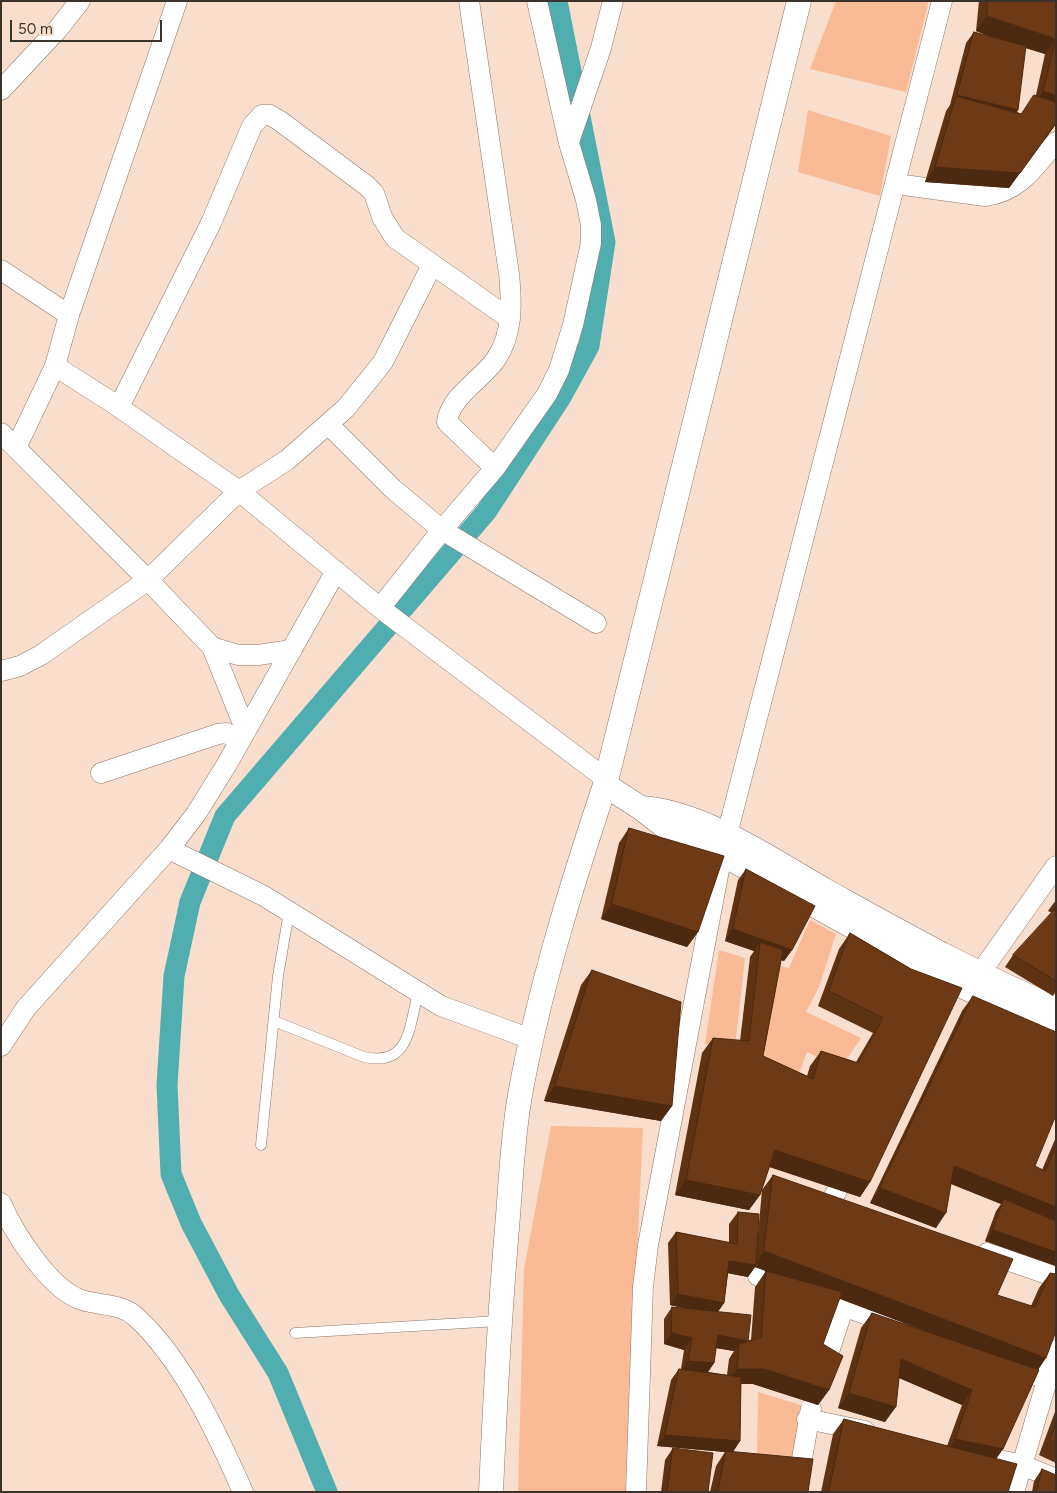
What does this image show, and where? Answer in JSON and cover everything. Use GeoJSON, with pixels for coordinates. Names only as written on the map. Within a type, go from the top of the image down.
{"type":"FeatureCollection","features":[{"type":"Feature","properties":{"kind":"street"},"geometry":{"type":"LineString","coordinates":[[1,90],[58,29],[80,1]]}},
{"type":"Feature","properties":{"kind":"street"},"geometry":{"type":"LineString","coordinates":[[16,448],[54,366],[176,1]]}},
{"type":"Feature","properties":{"kind":"street"},"geometry":{"type":"LineString","coordinates":[[468,1],[509,274],[510,319],[503,346],[495,360],[455,402],[448,415],[447,422],[496,468]]}},
{"type":"Feature","properties":{"kind":"street"},"geometry":{"type":"LineString","coordinates":[[380,608],[442,530],[496,468],[547,394],[559,370],[573,325],[591,243],[591,225],[586,200],[568,143],[537,1]]}},
{"type":"Feature","properties":{"kind":"street"},"geometry":{"type":"LineString","coordinates":[[568,143],[601,48],[614,1]]}},
{"type":"Feature","properties":{"kind":"street"},"geometry":{"type":"LineString","coordinates":[[491,1492],[499,1322],[515,1133],[519,1097],[531,1038],[571,887],[605,782],[799,1]]}},
{"type":"Feature","properties":{"kind":"street"},"geometry":{"type":"LineString","coordinates":[[636,1492],[644,1287],[648,1245],[677,1139],[725,845],[942,1]]}},
{"type":"Feature","properties":{"kind":"street"},"geometry":{"type":"LineString","coordinates":[[119,407],[211,223],[252,126],[262,115],[270,115],[280,121],[368,186],[374,193],[377,207],[387,227],[396,238],[510,319]]}},
{"type":"Feature","properties":{"kind":"street"},"geometry":{"type":"LineString","coordinates":[[896,184],[985,196],[998,194],[1009,190],[1025,177],[1056,142]]}},
{"type":"Feature","properties":{"kind":"street"},"geometry":{"type":"LineString","coordinates":[[1,671],[20,666],[41,654],[148,580],[238,491],[287,460],[329,425],[346,408],[383,362],[432,265]]}},
{"type":"Feature","properties":{"kind":"street"},"geometry":{"type":"LineString","coordinates":[[1,270],[70,315]]}},
{"type":"Feature","properties":{"kind":"street"},"geometry":{"type":"LineString","coordinates":[[54,366],[119,407],[238,491],[380,608],[641,808],[661,809],[678,814],[725,845],[961,986],[1056,1028]]}},
{"type":"Feature","properties":{"kind":"street"},"geometry":{"type":"LineString","coordinates":[[329,425],[393,489],[442,530],[596,623]]}},
{"type":"Feature","properties":{"kind":"street"},"geometry":{"type":"LineString","coordinates":[[1,433],[212,647],[243,736]]}},
{"type":"Feature","properties":{"kind":"street"},"geometry":{"type":"LineString","coordinates":[[1,1046],[26,1008],[169,849],[196,814],[243,736],[336,571]]}},
{"type":"Feature","properties":{"kind":"street"},"geometry":{"type":"LineString","coordinates":[[212,647],[238,655],[258,655],[292,650]]}},
{"type":"Feature","properties":{"kind":"street"},"geometry":{"type":"LineString","coordinates":[[101,773],[218,734],[243,736]]}},
{"type":"Feature","properties":{"kind":"street"},"geometry":{"type":"LineString","coordinates":[[169,849],[264,896],[440,1006],[531,1038]]}},
{"type":"Feature","properties":{"kind":"street"},"geometry":{"type":"LineString","coordinates":[[961,986],[1056,866]]}},
{"type":"Feature","properties":{"kind":"street"},"geometry":{"type":"LineString","coordinates":[[961,986],[1056,1008]]}},
{"type":"Feature","properties":{"kind":"street"},"geometry":{"type":"LineString","coordinates":[[833,1198],[862,1146]]}},
{"type":"Feature","properties":{"kind":"street"},"geometry":{"type":"LineString","coordinates":[[1,1203],[11,1238],[64,1292],[82,1300],[118,1306],[135,1316],[164,1348],[214,1427],[243,1492]]}},
{"type":"Feature","properties":{"kind":"street"},"geometry":{"type":"LineString","coordinates":[[972,1247],[1056,1277]]}},
{"type":"Feature","properties":{"kind":"street"},"geometry":{"type":"LineString","coordinates":[[758,1276],[909,1329]]}},
{"type":"Feature","properties":{"kind":"street"},"geometry":{"type":"LineString","coordinates":[[796,1492],[807,1419],[844,1306]]}},
{"type":"Feature","properties":{"kind":"street"},"geometry":{"type":"LineString","coordinates":[[1014,1492],[1056,1350]]}},
{"type":"Feature","properties":{"kind":"street"},"geometry":{"type":"LineString","coordinates":[[992,1359],[1047,1379]]}},
{"type":"Feature","properties":{"kind":"street"},"geometry":{"type":"LineString","coordinates":[[807,1419],[885,1436]]}},
{"type":"Feature","properties":{"kind":"street"},"geometry":{"type":"LineString","coordinates":[[963,1452],[1022,1465],[1056,1479]]}},
{"type":"Feature","properties":{"kind":"lane"},"geometry":{"type":"LineString","coordinates":[[261,1145],[274,1021],[289,912]]}},
{"type":"Feature","properties":{"kind":"lane"},"geometry":{"type":"LineString","coordinates":[[274,1021],[364,1057],[379,1060],[399,1052],[404,1043],[418,993]]}},
{"type":"Feature","properties":{"kind":"lane"},"geometry":{"type":"LineString","coordinates":[[295,1333],[499,1322]]}},
{"type":"Feature","properties":{"kind":"shaded area"},"geometry":{"type":"Polygon","coordinates":[[[836,1],[929,1],[906,92],[810,69],[836,1]]]}},
{"type":"Feature","properties":{"kind":"shaded area"},"geometry":{"type":"Polygon","coordinates":[[[808,110],[891,136],[880,196],[798,172],[808,110]]]}},
{"type":"Feature","properties":{"kind":"shaded area"},"geometry":{"type":"Polygon","coordinates":[[[810,920],[836,934],[819,987],[806,1012],[861,1038],[841,1068],[807,1052],[795,1084],[755,1067],[778,980],[776,965],[789,968],[810,920]]]}},
{"type":"Feature","properties":{"kind":"shaded area"},"geometry":{"type":"Polygon","coordinates":[[[719,950],[745,958],[735,1047],[705,1044],[719,950]]]}},
{"type":"Feature","properties":{"kind":"shaded area"},"geometry":{"type":"Polygon","coordinates":[[[551,1126],[643,1128],[626,1492],[518,1492],[524,1269],[551,1126]]]}},
{"type":"Feature","properties":{"kind":"shaded area"},"geometry":{"type":"Polygon","coordinates":[[[758,1392],[814,1409],[806,1464],[757,1461],[758,1392]]]}},
{"type":"Feature","properties":{"kind":"building"},"geometry":{"type":"Polygon","coordinates":[[[988,1],[1056,1],[1056,39],[987,16],[988,1]]]}},
{"type":"Feature","properties":{"kind":"building"},"geometry":{"type":"Polygon","coordinates":[[[974,32],[1026,46],[1018,110],[957,95],[974,32]]]}},
{"type":"Feature","properties":{"kind":"building"},"geometry":{"type":"Polygon","coordinates":[[[1056,39],[1056,95],[1043,91],[1056,39]]]}},
{"type":"Feature","properties":{"kind":"building"},"geometry":{"type":"Polygon","coordinates":[[[1034,95],[1056,102],[1056,123],[1020,173],[935,167],[956,96],[1021,114],[1034,95]]]}},
{"type":"Feature","properties":{"kind":"building"},"geometry":{"type":"Polygon","coordinates":[[[629,828],[724,856],[698,932],[612,904],[629,828]]]}},
{"type":"Feature","properties":{"kind":"building"},"geometry":{"type":"Polygon","coordinates":[[[746,869],[815,906],[792,950],[733,929],[746,869]]]}},
{"type":"Feature","properties":{"kind":"building"},"geometry":{"type":"Polygon","coordinates":[[[1056,909],[1056,981],[1013,955],[1056,909]]]}},
{"type":"Feature","properties":{"kind":"building"},"geometry":{"type":"Polygon","coordinates":[[[850,933],[911,969],[962,988],[870,1182],[775,1150],[760,1195],[686,1180],[713,1038],[749,1041],[760,942],[783,950],[763,1056],[813,1079],[821,1051],[858,1063],[883,1018],[829,991],[850,933]]]}},
{"type":"Feature","properties":{"kind":"building"},"geometry":{"type":"Polygon","coordinates":[[[592,970],[681,1002],[672,1106],[555,1086],[592,970]]]}},
{"type":"Feature","properties":{"kind":"building"},"geometry":{"type":"Polygon","coordinates":[[[973,996],[1056,1032],[1056,1115],[1035,1166],[1045,1171],[1056,1147],[1056,1207],[954,1166],[946,1213],[880,1188],[973,996]]]}},
{"type":"Feature","properties":{"kind":"building"},"geometry":{"type":"Polygon","coordinates":[[[773,1175],[1013,1259],[997,1295],[1035,1307],[1050,1273],[1056,1274],[1056,1331],[1046,1358],[764,1251],[773,1175]]]}},
{"type":"Feature","properties":{"kind":"building"},"geometry":{"type":"Polygon","coordinates":[[[1004,1199],[1056,1221],[1056,1252],[993,1230],[1004,1199]]]}},
{"type":"Feature","properties":{"kind":"building"},"geometry":{"type":"Polygon","coordinates":[[[738,1212],[759,1214],[756,1265],[729,1261],[724,1303],[678,1294],[676,1232],[737,1244],[738,1212]]]}},
{"type":"Feature","properties":{"kind":"building"},"geometry":{"type":"Polygon","coordinates":[[[766,1271],[842,1292],[823,1344],[843,1356],[829,1390],[764,1369],[737,1369],[739,1344],[761,1337],[766,1271]]]}},
{"type":"Feature","properties":{"kind":"building"},"geometry":{"type":"Polygon","coordinates":[[[672,1307],[751,1315],[748,1341],[718,1335],[714,1363],[688,1361],[692,1338],[672,1333],[672,1307]]]}},
{"type":"Feature","properties":{"kind":"building"},"geometry":{"type":"Polygon","coordinates":[[[872,1313],[1039,1370],[1003,1449],[955,1439],[972,1390],[901,1359],[896,1407],[849,1393],[872,1313]]]}},
{"type":"Feature","properties":{"kind":"building"},"geometry":{"type":"Polygon","coordinates":[[[679,1369],[741,1377],[740,1441],[665,1435],[679,1369]]]}},
{"type":"Feature","properties":{"kind":"building"},"geometry":{"type":"Polygon","coordinates":[[[844,1419],[1017,1464],[1008,1492],[829,1492],[844,1419]]]}},
{"type":"Feature","properties":{"kind":"building"},"geometry":{"type":"Polygon","coordinates":[[[1056,1424],[1056,1443],[1050,1440],[1056,1424]]]}},
{"type":"Feature","properties":{"kind":"building"},"geometry":{"type":"Polygon","coordinates":[[[673,1448],[713,1453],[708,1492],[667,1492],[673,1448]]]}},
{"type":"Feature","properties":{"kind":"building"},"geometry":{"type":"Polygon","coordinates":[[[726,1451],[813,1459],[808,1492],[718,1492],[726,1451]]]}},
{"type":"Feature","properties":{"kind":"building"},"geometry":{"type":"Polygon","coordinates":[[[1042,1469],[1056,1475],[1056,1492],[1037,1492],[1042,1469]]]}},
{"type":"Feature","properties":{"kind":"waterway"},"geometry":{"type":"LineString","coordinates":[[327,1492],[278,1373],[229,1295],[191,1223],[171,1174],[167,1085],[174,976],[190,902],[225,816],[486,512],[561,397],[589,346],[605,242],[557,1]]}}]}
